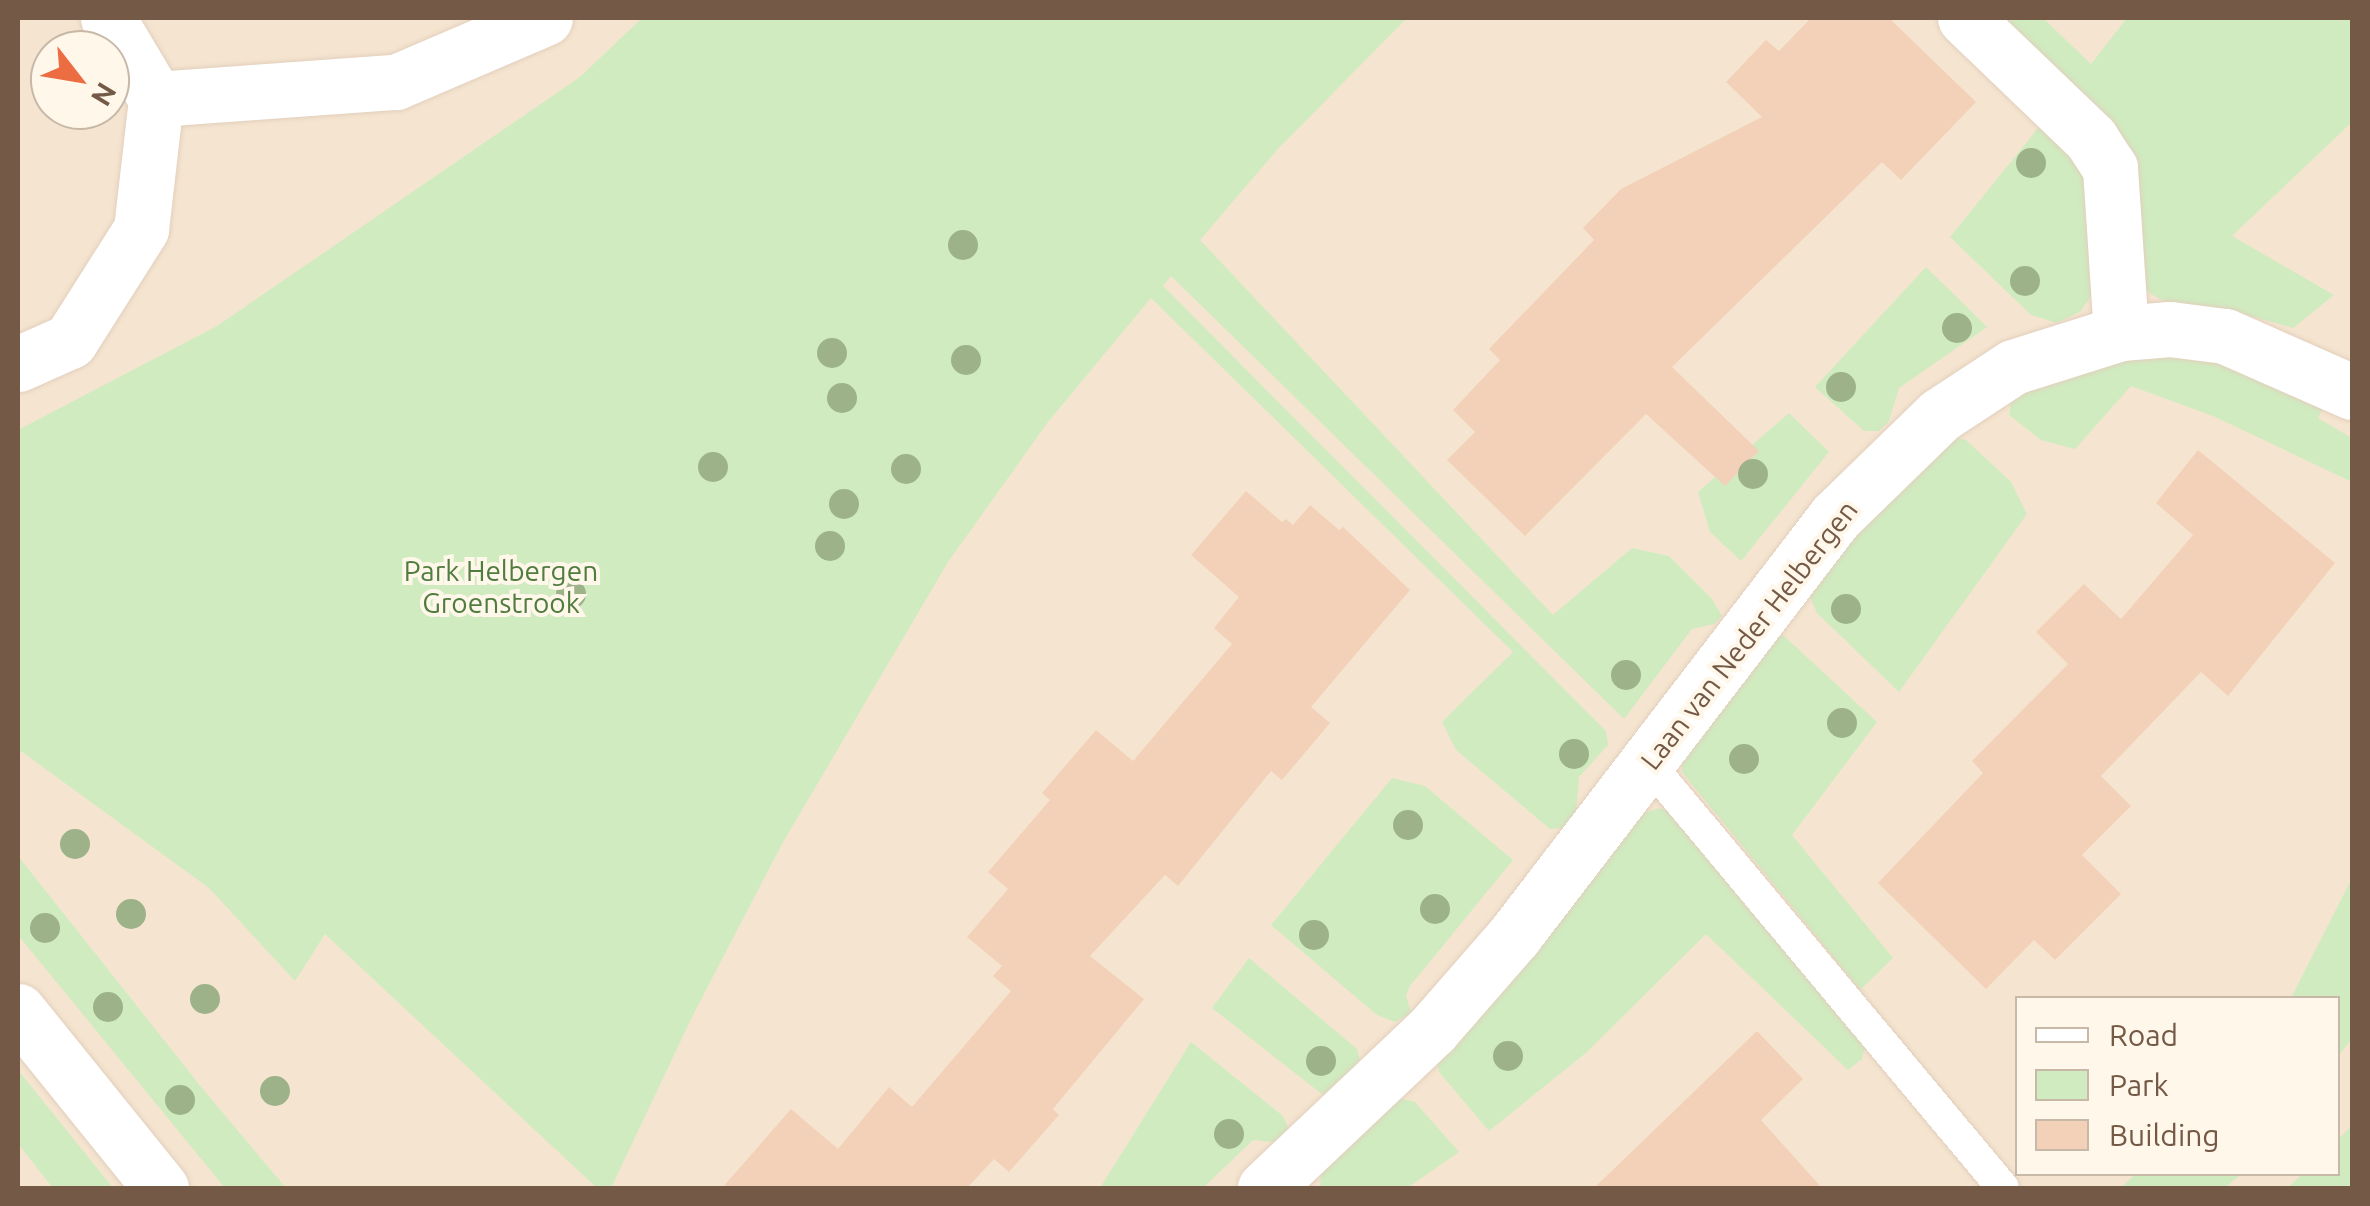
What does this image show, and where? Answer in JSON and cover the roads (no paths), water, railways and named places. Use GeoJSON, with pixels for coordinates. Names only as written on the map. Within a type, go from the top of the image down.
{"type":"FeatureCollection","features":[{"type":"Feature","properties":{"kind":"street"},"geometry":{"type":"LineString","coordinates":[[18,364],[70,340],[141,229],[156,100],[108,18]]}},
{"type":"Feature","properties":{"kind":"street"},"geometry":{"type":"LineString","coordinates":[[156,100],[396,82],[545,18]]}},
{"type":"Feature","properties":{"kind":"street"},"geometry":{"type":"LineString","coordinates":[[1966,18],[2091,139],[2110,168],[2121,333]]}},
{"type":"Feature","properties":{"kind":"street","name":"Laan van Neder Helbergen"},"geometry":{"type":"LineString","coordinates":[[1265,1188],[1432,1030],[1514,936],[1835,518],[1940,415],[2013,368],[2121,333],[2170,329],[2225,336],[2352,392]]}},
{"type":"Feature","properties":{"kind":"street"},"geometry":{"type":"LineString","coordinates":[[18,1011],[161,1188]]}},
{"type":"Feature","properties":{"kind":"lane"},"geometry":{"type":"LineString","coordinates":[[1649,764],[2003,1188]]}},
{"type":"Feature","properties":{"kind":"park label","name":"Park Helbergen Groenstrook"},"geometry":{"type":"Point","coordinates":[501,587]}}]}
